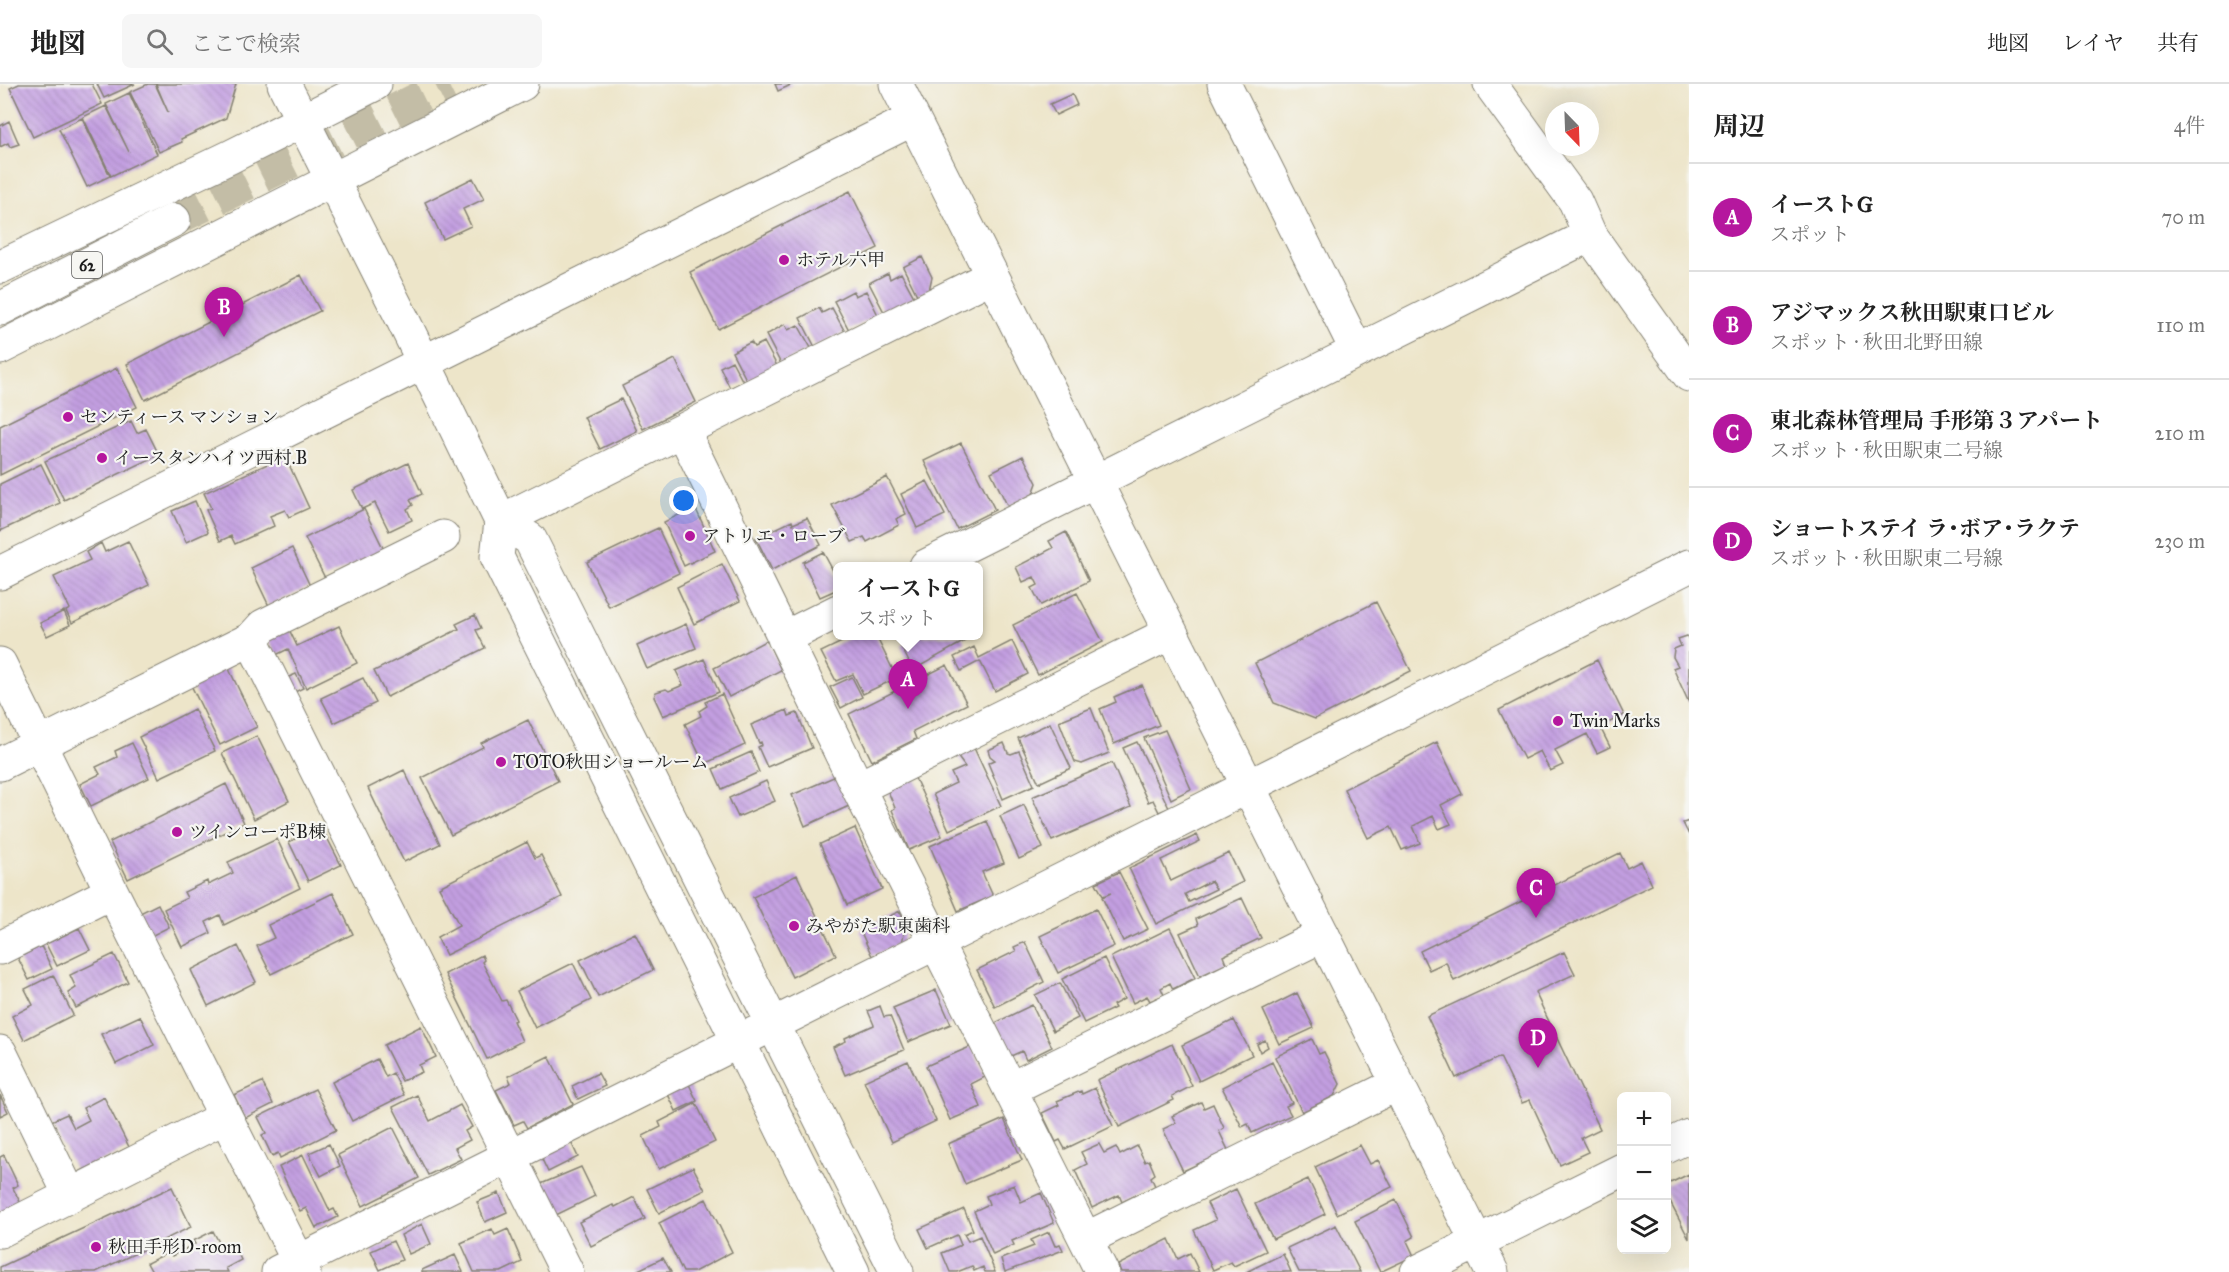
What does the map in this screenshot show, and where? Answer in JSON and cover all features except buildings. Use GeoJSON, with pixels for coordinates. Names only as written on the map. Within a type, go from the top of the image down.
{"type":"FeatureCollection","features":[{"type":"Feature","properties":{"kind":"main road"},"geometry":{"type":"LineString","coordinates":[[284,84],[501,521],[497,557],[853,1272]]}},
{"type":"Feature","properties":{"kind":"main road"},"geometry":{"type":"LineString","coordinates":[[0,267],[375,84]]}},
{"type":"Feature","properties":{"kind":"main road"},"geometry":{"type":"LineString","coordinates":[[0,348],[522,84]]}},
{"type":"Feature","properties":{"kind":"main road"},"geometry":{"type":"LineString","coordinates":[[896,84],[1492,1272]]}},
{"type":"Feature","properties":{"kind":"main road"},"geometry":{"type":"LineString","coordinates":[[1224,84],[1357,351]]}},
{"type":"Feature","properties":{"kind":"main road"},"geometry":{"type":"LineString","coordinates":[[1490,84],[1575,201],[1590,235],[1689,375]]}},
{"type":"Feature","properties":{"kind":"main road"},"geometry":{"type":"LineString","coordinates":[[0,573],[913,119]]}},
{"type":"Feature","properties":{"kind":"main road","name":"62"},"geometry":{"type":"LineString","coordinates":[[0,309],[174,220]]}},
{"type":"Feature","properties":{"kind":"main road"},"geometry":{"type":"LineString","coordinates":[[936,562],[1590,235]]}},
{"type":"Feature","properties":{"kind":"main road"},"geometry":{"type":"LineString","coordinates":[[501,521],[992,276]]}},
{"type":"Feature","properties":{"kind":"main road"},"geometry":{"type":"LineString","coordinates":[[683,431],[858,788],[1102,1272]]}},
{"type":"Feature","properties":{"kind":"main road"},"geometry":{"type":"LineString","coordinates":[[501,521],[530,539],[897,1272]]}},
{"type":"Feature","properties":{"kind":"main road"},"geometry":{"type":"LineString","coordinates":[[0,764],[251,639],[263,626],[443,537]]}},
{"type":"Feature","properties":{"kind":"main road"},"geometry":{"type":"LineString","coordinates":[[0,664],[225,1117],[293,1269],[508,1156],[1689,566]]}},
{"type":"Feature","properties":{"kind":"main road"},"geometry":{"type":"LineString","coordinates":[[784,638],[833,613]]}},
{"type":"Feature","properties":{"kind":"main road"},"geometry":{"type":"LineString","coordinates":[[858,788],[1170,633]]}},
{"type":"Feature","properties":{"kind":"main road"},"geometry":{"type":"LineString","coordinates":[[251,639],[567,1272]]}},
{"type":"Feature","properties":{"kind":"main road"},"geometry":{"type":"LineString","coordinates":[[0,948],[112,892]]}},
{"type":"Feature","properties":{"kind":"main road"},"geometry":{"type":"LineString","coordinates":[[1010,1089],[1323,935]]}},
{"type":"Feature","properties":{"kind":"main road"},"geometry":{"type":"LineString","coordinates":[[0,1052],[70,1195]]}},
{"type":"Feature","properties":{"kind":"main road"},"geometry":{"type":"LineString","coordinates":[[1086,1239],[1397,1084]]}},
{"type":"Feature","properties":{"kind":"main road"},"geometry":{"type":"LineString","coordinates":[[0,1231],[225,1117]]}},
{"type":"Feature","properties":{"kind":"main road"},"geometry":{"type":"LineString","coordinates":[[1668,1146],[1689,1136]]}},
{"type":"Feature","properties":{"kind":"main road"},"geometry":{"type":"LineString","coordinates":[[1417,1272],[1617,1172]]}},
{"type":"Feature","properties":{"kind":"tunnel"},"geometry":{"type":"LineString","coordinates":[[174,220],[448,84]]}},
{"type":"Feature","properties":{"kind":"place","name":"ホテル六甲"},"geometry":{"type":"Point","coordinates":[784,260]}},
{"type":"Feature","properties":{"kind":"place","name":"アジマックス秋田駅東口ビル"},"geometry":{"type":"Point","coordinates":[224,337]}},
{"type":"Feature","properties":{"kind":"place","name":"センティース マンション"},"geometry":{"type":"Point","coordinates":[68,417]}},
{"type":"Feature","properties":{"kind":"place","name":"イースタンハイツ西村.B"},"geometry":{"type":"Point","coordinates":[102,458]}},
{"type":"Feature","properties":{"kind":"place","name":"アトリエ・ローブ"},"geometry":{"type":"Point","coordinates":[690,536]}},
{"type":"Feature","properties":{"kind":"place","name":"イーストG"},"geometry":{"type":"Point","coordinates":[908,709]}},
{"type":"Feature","properties":{"kind":"place","name":"Twin Marks"},"geometry":{"type":"Point","coordinates":[1558,721]}},
{"type":"Feature","properties":{"kind":"place","name":"TOTO秋田ショールーム"},"geometry":{"type":"Point","coordinates":[501,762]}},
{"type":"Feature","properties":{"kind":"place","name":"ツインコーポB棟"},"geometry":{"type":"Point","coordinates":[177,832]}},
{"type":"Feature","properties":{"kind":"place","name":"東北森林管理局 手形第３アパート"},"geometry":{"type":"Point","coordinates":[1536,918]}},
{"type":"Feature","properties":{"kind":"place","name":"みやがた駅東歯科"},"geometry":{"type":"Point","coordinates":[794,926]}},
{"type":"Feature","properties":{"kind":"place","name":"ショートステイ ラ･ボア･ラクテ"},"geometry":{"type":"Point","coordinates":[1538,1068]}},
{"type":"Feature","properties":{"kind":"place","name":"秋田手形D-room"},"geometry":{"type":"Point","coordinates":[96,1247]}}]}
